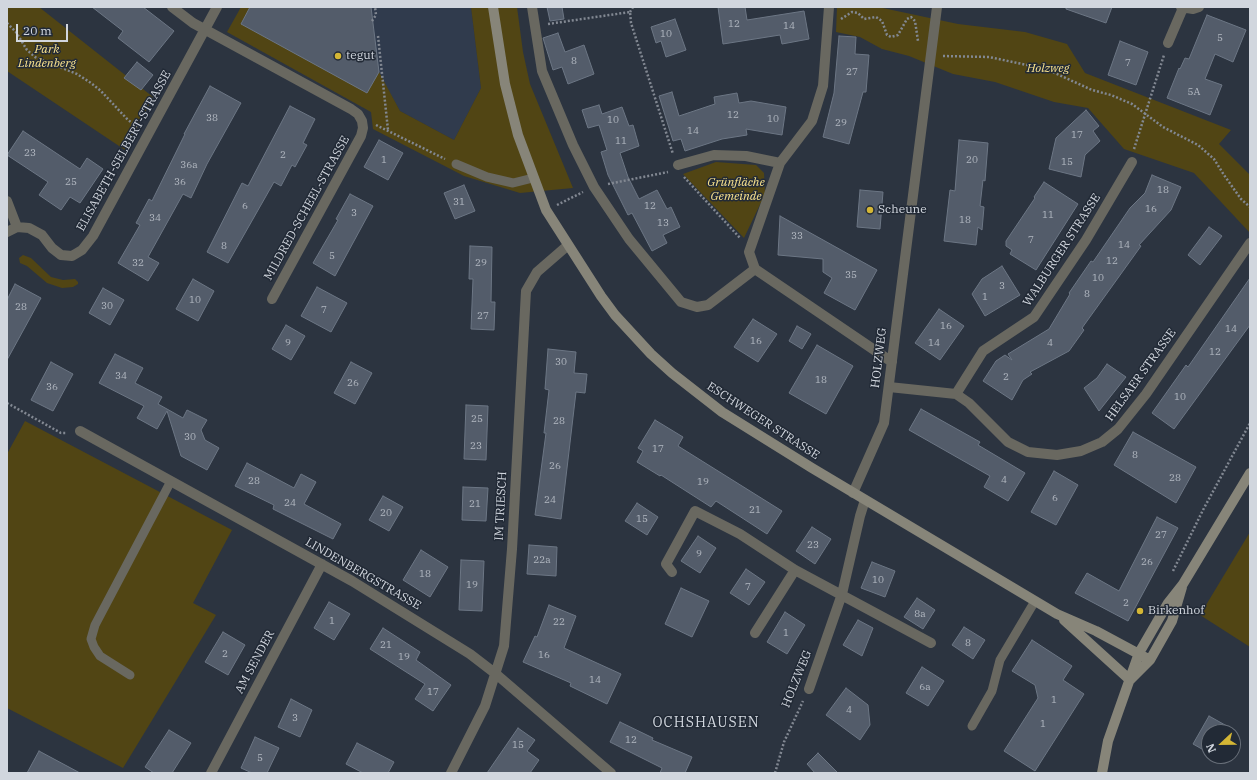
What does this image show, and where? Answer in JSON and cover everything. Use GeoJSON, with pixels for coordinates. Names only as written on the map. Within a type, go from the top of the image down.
{"type":"FeatureCollection","features":[{"type":"Feature","properties":{"kind":"main road","name":"ESCHWEGER STRASSE"},"geometry":{"type":"LineString","coordinates":[[492,7],[507,91],[518,135],[546,210],[567,246],[615,315],[651,354],[672,373],[722,412],[853,493],[1057,614],[1096,631],[1150,660]]}},
{"type":"Feature","properties":{"kind":"main road"},"geometry":{"type":"LineString","coordinates":[[1102,773],[1108,741],[1139,654],[1168,603],[1183,584],[1250,473]]}},
{"type":"Feature","properties":{"kind":"main road"},"geometry":{"type":"LineString","coordinates":[[1130,680],[1150,660],[1172,621],[1183,584]]}},
{"type":"Feature","properties":{"kind":"main road","name":"ESCHWEGER STRASSE"},"geometry":{"type":"LineString","coordinates":[[1057,614],[1130,680]]}},
{"type":"Feature","properties":{"kind":"street"},"geometry":{"type":"LineString","coordinates":[[172,7],[193,23],[351,109],[358,114],[362,121]]}},
{"type":"Feature","properties":{"kind":"street","name":"ELISABETH-SELBERT-STRASSE"},"geometry":{"type":"LineString","coordinates":[[17,227],[29,228],[42,235],[52,248],[61,254],[72,256],[82,250],[93,236],[217,7]]}},
{"type":"Feature","properties":{"kind":"street"},"geometry":{"type":"LineString","coordinates":[[532,7],[542,71],[573,145],[594,187],[629,239],[681,302],[697,307],[708,305],[755,269]]}},
{"type":"Feature","properties":{"kind":"street"},"geometry":{"type":"LineString","coordinates":[[829,7],[823,86],[812,121],[780,163],[749,252],[755,269],[892,362]]}},
{"type":"Feature","properties":{"kind":"street","name":"HOLZWEG"},"geometry":{"type":"LineString","coordinates":[[853,493],[884,423],[937,7]]}},
{"type":"Feature","properties":{"kind":"street"},"geometry":{"type":"LineString","coordinates":[[1168,43],[1182,7],[1193,9],[1199,7]]}},
{"type":"Feature","properties":{"kind":"street","name":"MILDRED-SCHEEL-STRASSE"},"geometry":{"type":"LineString","coordinates":[[272,299],[362,136],[362,121]]}},
{"type":"Feature","properties":{"kind":"street"},"geometry":{"type":"LineString","coordinates":[[677,167],[714,155],[746,156],[780,163]]}},
{"type":"Feature","properties":{"kind":"street","name":"WALBURGER STRASSE"},"geometry":{"type":"LineString","coordinates":[[956,394],[983,351],[1034,317],[1086,240],[1132,162]]}},
{"type":"Feature","properties":{"kind":"street"},"geometry":{"type":"LineString","coordinates":[[7,201],[17,227],[7,232]]}},
{"type":"Feature","properties":{"kind":"street","name":"HELSAER STRASSE"},"geometry":{"type":"LineString","coordinates":[[956,394],[969,403],[1008,442],[1028,452],[1057,455],[1081,451],[1102,442],[1118,429],[1146,394],[1250,243]]}},
{"type":"Feature","properties":{"kind":"street","name":"IM TRIESCH"},"geometry":{"type":"LineString","coordinates":[[451,773],[485,706],[504,646],[512,549],[526,291],[537,272],[567,246]]}},
{"type":"Feature","properties":{"kind":"street"},"geometry":{"type":"LineString","coordinates":[[889,387],[956,394]]}},
{"type":"Feature","properties":{"kind":"street","name":"LINDENBERGSTRASSE"},"geometry":{"type":"LineString","coordinates":[[80,431],[322,564],[464,650],[496,674],[611,773]]}},
{"type":"Feature","properties":{"kind":"street","name":"HOLZWEG"},"geometry":{"type":"LineString","coordinates":[[809,689],[842,594],[865,500]]}},
{"type":"Feature","properties":{"kind":"street"},"geometry":{"type":"LineString","coordinates":[[672,572],[666,564],[694,511],[740,534],[795,570],[842,594],[931,644]]}},
{"type":"Feature","properties":{"kind":"street","name":"AM SENDER"},"geometry":{"type":"LineString","coordinates":[[211,773],[322,564]]}},
{"type":"Feature","properties":{"kind":"street"},"geometry":{"type":"LineString","coordinates":[[755,633],[795,570]]}},
{"type":"Feature","properties":{"kind":"lane"},"geometry":{"type":"LineString","coordinates":[[456,164],[487,177],[513,183],[533,178]]}},
{"type":"Feature","properties":{"kind":"lane"},"geometry":{"type":"LineString","coordinates":[[130,675],[100,656],[91,639],[95,625],[170,481]]}},
{"type":"Feature","properties":{"kind":"lane"},"geometry":{"type":"LineString","coordinates":[[972,726],[992,691],[1000,660],[1035,601]]}},
{"type":"Feature","properties":{"kind":"path"},"geometry":{"type":"LineString","coordinates":[[372,21],[376,15],[375,7]]}},
{"type":"Feature","properties":{"kind":"path"},"geometry":{"type":"LineString","coordinates":[[633,7],[630,12],[631,23],[677,167],[750,248]]}},
{"type":"Feature","properties":{"kind":"path"},"geometry":{"type":"LineString","coordinates":[[534,25],[630,12]]}},
{"type":"Feature","properties":{"kind":"path"},"geometry":{"type":"LineString","coordinates":[[828,19],[838,21],[852,12],[858,13],[864,19],[876,17],[882,21],[887,35],[891,37],[898,35],[907,19],[911,17],[915,21],[921,48],[930,55],[989,57],[1046,69],[1092,90],[1132,104],[1163,127],[1198,145],[1214,159],[1241,199],[1250,207]]}},
{"type":"Feature","properties":{"kind":"path"},"geometry":{"type":"LineString","coordinates":[[7,23],[16,32],[27,50],[35,57],[77,74],[91,83],[101,91],[128,120],[148,135]]}},
{"type":"Feature","properties":{"kind":"path"},"geometry":{"type":"LineString","coordinates":[[378,36],[388,131]]}},
{"type":"Feature","properties":{"kind":"path"},"geometry":{"type":"LineString","coordinates":[[1132,162],[1133,152],[1168,43]]}},
{"type":"Feature","properties":{"kind":"path"},"geometry":{"type":"LineString","coordinates":[[362,121],[388,131],[456,164]]}},
{"type":"Feature","properties":{"kind":"path"},"geometry":{"type":"LineString","coordinates":[[546,210],[594,187],[674,170],[677,167]]}},
{"type":"Feature","properties":{"kind":"path"},"geometry":{"type":"LineString","coordinates":[[7,403],[61,434],[80,431]]}},
{"type":"Feature","properties":{"kind":"path"},"geometry":{"type":"LineString","coordinates":[[1170,578],[1203,510],[1250,423]]}},
{"type":"Feature","properties":{"kind":"path","name":"HOLZWEG"},"geometry":{"type":"LineString","coordinates":[[775,773],[784,742],[809,689]]}},
{"type":"Feature","properties":{"kind":"shaded area"},"geometry":{"type":"Polygon","coordinates":[[[250,7],[471,7],[481,88],[454,140],[400,111],[378,72],[367,93],[241,24],[250,7]]]}},
{"type":"Feature","properties":{"kind":"green space","name":"Park Lindenberg"},"geometry":{"type":"Polygon","coordinates":[[[7,7],[39,7],[153,97],[125,150],[7,71],[7,7]]]}},
{"type":"Feature","properties":{"kind":"green space"},"geometry":{"type":"Polygon","coordinates":[[[241,7],[250,7],[241,24],[367,92],[379,72],[400,111],[454,140],[481,88],[471,7],[517,7],[523,52],[530,84],[573,188],[520,193],[464,176],[373,129],[371,112],[227,32],[241,7]]]}},
{"type":"Feature","properties":{"kind":"green space","name":"Holzweg"},"geometry":{"type":"Polygon","coordinates":[[[837,7],[878,7],[958,24],[1025,32],[1067,44],[1085,73],[1231,130],[1219,144],[1250,175],[1250,233],[1194,173],[1124,149],[1088,108],[1054,102],[995,82],[953,74],[909,56],[882,49],[860,37],[836,32],[837,7]]]}},
{"type":"Feature","properties":{"kind":"green space","name":"Grünfläche Gemeinde"},"geometry":{"type":"Polygon","coordinates":[[[716,162],[756,165],[764,173],[765,194],[744,238],[683,174],[716,162]]]}},
{"type":"Feature","properties":{"kind":"green space"},"geometry":{"type":"Polygon","coordinates":[[[23,255],[31,258],[51,277],[63,280],[75,279],[78,284],[73,287],[62,288],[47,283],[27,266],[20,263],[19,258],[23,255]]]}},
{"type":"Feature","properties":{"kind":"green space"},"geometry":{"type":"Polygon","coordinates":[[[25,421],[232,530],[193,603],[216,615],[123,768],[7,708],[7,454],[25,421]]]}},
{"type":"Feature","properties":{"kind":"green space"},"geometry":{"type":"Polygon","coordinates":[[[1250,532],[1250,647],[1200,615],[1250,532]]]}},
{"type":"Feature","properties":{"kind":"building"},"geometry":{"type":"Polygon","coordinates":[[[92,7],[143,7],[174,31],[149,62],[118,38],[123,31],[92,7]]]}},
{"type":"Feature","properties":{"kind":"building","name":"tegut"},"geometry":{"type":"Polygon","coordinates":[[[250,7],[371,7],[379,72],[367,93],[241,24],[250,7]]]}},
{"type":"Feature","properties":{"kind":"building"},"geometry":{"type":"Polygon","coordinates":[[[547,7],[562,7],[564,19],[550,21],[547,7]]]}},
{"type":"Feature","properties":{"kind":"building"},"geometry":{"type":"Polygon","coordinates":[[[718,7],[745,7],[747,20],[804,11],[809,39],[782,44],[780,35],[723,44],[718,7]]]}},
{"type":"Feature","properties":{"kind":"building"},"geometry":{"type":"Polygon","coordinates":[[[1066,7],[1112,7],[1106,23],[1066,9],[1066,7]]]}},
{"type":"Feature","properties":{"kind":"building"},"geometry":{"type":"Polygon","coordinates":[[[1207,15],[1246,30],[1233,62],[1215,54],[1205,79],[1222,85],[1210,115],[1167,98],[1179,68],[1180,69],[1185,58],[1189,59],[1207,15]]]}},
{"type":"Feature","properties":{"kind":"building"},"geometry":{"type":"Polygon","coordinates":[[[675,19],[686,50],[666,57],[661,41],[656,43],[651,27],[675,19]]]}},
{"type":"Feature","properties":{"kind":"building"},"geometry":{"type":"Polygon","coordinates":[[[558,33],[565,52],[584,45],[594,74],[568,84],[562,67],[553,70],[543,38],[558,33]]]}},
{"type":"Feature","properties":{"kind":"building"},"geometry":{"type":"Polygon","coordinates":[[[839,36],[856,37],[855,54],[869,55],[866,92],[863,92],[849,144],[823,137],[834,93],[839,36]]]}},
{"type":"Feature","properties":{"kind":"building"},"geometry":{"type":"Polygon","coordinates":[[[1120,41],[1148,52],[1136,85],[1108,75],[1120,41]]]}},
{"type":"Feature","properties":{"kind":"building"},"geometry":{"type":"Polygon","coordinates":[[[137,62],[153,75],[141,90],[124,78],[137,62]]]}},
{"type":"Feature","properties":{"kind":"building"},"geometry":{"type":"Polygon","coordinates":[[[210,86],[241,103],[207,164],[191,198],[183,194],[148,257],[159,263],[148,281],[118,263],[140,225],[136,223],[149,199],[152,201],[184,134],[210,86]]]}},
{"type":"Feature","properties":{"kind":"building"},"geometry":{"type":"Polygon","coordinates":[[[672,92],[679,116],[715,104],[714,97],[737,93],[739,103],[751,101],[786,107],[782,135],[746,129],[747,135],[722,139],[685,151],[681,139],[673,141],[659,96],[672,92]]]}},
{"type":"Feature","properties":{"kind":"building"},"geometry":{"type":"Polygon","coordinates":[[[599,105],[602,114],[622,107],[629,126],[633,125],[639,146],[620,153],[628,177],[639,199],[657,190],[667,209],[671,207],[680,227],[663,235],[667,243],[652,251],[632,213],[628,215],[608,175],[601,152],[607,150],[599,125],[588,128],[582,110],[599,105]]]}},
{"type":"Feature","properties":{"kind":"building"},"geometry":{"type":"Polygon","coordinates":[[[290,106],[315,119],[303,143],[307,145],[295,167],[292,165],[281,186],[274,182],[228,263],[207,252],[242,183],[248,186],[290,106]]]}},
{"type":"Feature","properties":{"kind":"building"},"geometry":{"type":"Polygon","coordinates":[[[1086,110],[1099,126],[1093,131],[1100,141],[1085,155],[1081,177],[1049,169],[1056,138],[1086,110]]]}},
{"type":"Feature","properties":{"kind":"building"},"geometry":{"type":"Polygon","coordinates":[[[23,131],[80,169],[87,158],[103,169],[80,203],[70,197],[61,210],[39,195],[48,182],[7,155],[23,131]]]}},
{"type":"Feature","properties":{"kind":"building"},"geometry":{"type":"Polygon","coordinates":[[[379,140],[403,153],[388,180],[364,167],[379,140]]]}},
{"type":"Feature","properties":{"kind":"building"},"geometry":{"type":"Polygon","coordinates":[[[959,140],[988,143],[985,181],[983,180],[980,206],[984,207],[982,230],[978,227],[976,245],[944,241],[950,190],[955,191],[959,140]]]}},
{"type":"Feature","properties":{"kind":"building"},"geometry":{"type":"Polygon","coordinates":[[[1152,175],[1181,187],[1171,210],[1139,245],[1141,246],[1082,328],[1084,330],[1069,351],[1030,372],[1032,374],[1023,380],[1012,400],[983,381],[996,361],[1005,355],[1012,360],[1008,354],[1049,329],[1070,294],[1069,293],[1091,261],[1093,262],[1130,208],[1145,193],[1152,175]]]}},
{"type":"Feature","properties":{"kind":"building"},"geometry":{"type":"Polygon","coordinates":[[[1044,182],[1078,204],[1036,270],[1010,254],[1012,250],[1006,246],[1006,241],[1044,182]]]}},
{"type":"Feature","properties":{"kind":"building"},"geometry":{"type":"Polygon","coordinates":[[[464,185],[475,211],[455,219],[444,193],[464,185]]]}},
{"type":"Feature","properties":{"kind":"building","name":"Scheune"},"geometry":{"type":"Polygon","coordinates":[[[860,190],[883,192],[880,229],[857,227],[860,190]]]}},
{"type":"Feature","properties":{"kind":"building"},"geometry":{"type":"Polygon","coordinates":[[[350,194],[373,206],[335,276],[313,263],[338,220],[336,219],[350,194]]]}},
{"type":"Feature","properties":{"kind":"building"},"geometry":{"type":"Polygon","coordinates":[[[780,216],[877,270],[855,310],[824,293],[832,278],[823,272],[823,259],[778,255],[780,216]]]}},
{"type":"Feature","properties":{"kind":"building"},"geometry":{"type":"Polygon","coordinates":[[[1209,227],[1222,236],[1200,265],[1188,255],[1209,227]]]}},
{"type":"Feature","properties":{"kind":"building"},"geometry":{"type":"Polygon","coordinates":[[[470,246],[492,247],[491,302],[495,302],[494,330],[471,329],[473,279],[469,279],[470,246]]]}},
{"type":"Feature","properties":{"kind":"building"},"geometry":{"type":"Polygon","coordinates":[[[1002,266],[1020,295],[985,316],[972,294],[982,279],[1002,266]]]}},
{"type":"Feature","properties":{"kind":"building"},"geometry":{"type":"Polygon","coordinates":[[[1250,278],[1250,325],[1174,429],[1152,413],[1186,365],[1188,367],[1250,278]]]}},
{"type":"Feature","properties":{"kind":"building"},"geometry":{"type":"Polygon","coordinates":[[[193,279],[214,291],[198,321],[176,309],[193,279]]]}},
{"type":"Feature","properties":{"kind":"building"},"geometry":{"type":"Polygon","coordinates":[[[15,284],[41,298],[7,360],[7,300],[15,284]]]}},
{"type":"Feature","properties":{"kind":"building"},"geometry":{"type":"Polygon","coordinates":[[[317,287],[347,303],[331,332],[301,316],[317,287]]]}},
{"type":"Feature","properties":{"kind":"building"},"geometry":{"type":"Polygon","coordinates":[[[103,288],[124,300],[110,325],[89,313],[103,288]]]}},
{"type":"Feature","properties":{"kind":"building"},"geometry":{"type":"Polygon","coordinates":[[[939,309],[964,326],[940,360],[915,343],[939,309]]]}},
{"type":"Feature","properties":{"kind":"building"},"geometry":{"type":"Polygon","coordinates":[[[753,319],[777,334],[758,362],[734,347],[753,319]]]}},
{"type":"Feature","properties":{"kind":"building"},"geometry":{"type":"Polygon","coordinates":[[[286,325],[305,336],[291,360],[272,349],[286,325]]]}},
{"type":"Feature","properties":{"kind":"building"},"geometry":{"type":"Polygon","coordinates":[[[797,326],[811,334],[802,349],[789,341],[797,326]]]}},
{"type":"Feature","properties":{"kind":"building"},"geometry":{"type":"Polygon","coordinates":[[[817,345],[853,366],[826,414],[789,393],[817,345]]]}},
{"type":"Feature","properties":{"kind":"building"},"geometry":{"type":"Polygon","coordinates":[[[548,349],[576,352],[574,373],[587,374],[585,393],[576,392],[561,519],[535,515],[546,433],[544,433],[549,390],[545,389],[548,349]]]}},
{"type":"Feature","properties":{"kind":"building"},"geometry":{"type":"Polygon","coordinates":[[[115,354],[143,368],[135,383],[162,397],[158,404],[183,418],[187,410],[207,420],[201,430],[205,440],[219,448],[207,470],[181,456],[167,411],[157,429],[137,418],[144,406],[99,383],[115,354]]]}},
{"type":"Feature","properties":{"kind":"building"},"geometry":{"type":"Polygon","coordinates":[[[51,362],[73,374],[53,411],[31,400],[51,362]]]}},
{"type":"Feature","properties":{"kind":"building"},"geometry":{"type":"Polygon","coordinates":[[[351,362],[372,373],[355,404],[334,393],[351,362]]]}},
{"type":"Feature","properties":{"kind":"building"},"geometry":{"type":"Polygon","coordinates":[[[1107,364],[1126,377],[1099,411],[1084,388],[1097,378],[1107,364]]]}},
{"type":"Feature","properties":{"kind":"building"},"geometry":{"type":"Polygon","coordinates":[[[466,405],[488,406],[486,460],[464,459],[466,405]]]}},
{"type":"Feature","properties":{"kind":"building"},"geometry":{"type":"Polygon","coordinates":[[[921,409],[980,442],[978,445],[1025,473],[1008,501],[984,487],[990,476],[909,430],[921,409]]]}},
{"type":"Feature","properties":{"kind":"building"},"geometry":{"type":"Polygon","coordinates":[[[655,420],[683,437],[678,446],[782,511],[767,534],[716,501],[711,507],[661,475],[660,476],[637,462],[643,451],[638,448],[655,420]]]}},
{"type":"Feature","properties":{"kind":"building"},"geometry":{"type":"Polygon","coordinates":[[[1133,432],[1196,467],[1176,503],[1114,465],[1133,432]]]}},
{"type":"Feature","properties":{"kind":"building"},"geometry":{"type":"Polygon","coordinates":[[[247,463],[294,488],[301,474],[316,482],[304,504],[341,524],[333,539],[273,509],[274,505],[235,486],[247,463]]]}},
{"type":"Feature","properties":{"kind":"building"},"geometry":{"type":"Polygon","coordinates":[[[1054,471],[1078,485],[1056,525],[1031,512],[1054,471]]]}},
{"type":"Feature","properties":{"kind":"building"},"geometry":{"type":"Polygon","coordinates":[[[463,487],[488,488],[486,521],[462,520],[463,487]]]}},
{"type":"Feature","properties":{"kind":"building"},"geometry":{"type":"Polygon","coordinates":[[[383,496],[403,507],[389,531],[369,520],[383,496]]]}},
{"type":"Feature","properties":{"kind":"building"},"geometry":{"type":"Polygon","coordinates":[[[637,503],[658,517],[647,535],[625,521],[637,503]]]}},
{"type":"Feature","properties":{"kind":"building"},"geometry":{"type":"Polygon","coordinates":[[[1157,517],[1178,528],[1128,621],[1075,593],[1087,573],[1119,591],[1157,517]]]}},
{"type":"Feature","properties":{"kind":"building"},"geometry":{"type":"Polygon","coordinates":[[[812,527],[831,539],[815,564],[796,551],[812,527]]]}},
{"type":"Feature","properties":{"kind":"building"},"geometry":{"type":"Polygon","coordinates":[[[698,536],[716,548],[700,573],[681,561],[698,536]]]}},
{"type":"Feature","properties":{"kind":"building"},"geometry":{"type":"Polygon","coordinates":[[[529,545],[557,547],[556,576],[527,574],[529,545]]]}},
{"type":"Feature","properties":{"kind":"building"},"geometry":{"type":"Polygon","coordinates":[[[421,550],[448,567],[430,597],[403,580],[421,550]]]}},
{"type":"Feature","properties":{"kind":"building"},"geometry":{"type":"Polygon","coordinates":[[[461,560],[484,561],[482,611],[459,610],[461,560]]]}},
{"type":"Feature","properties":{"kind":"building"},"geometry":{"type":"Polygon","coordinates":[[[872,562],[895,571],[885,597],[861,588],[872,562]]]}},
{"type":"Feature","properties":{"kind":"building"},"geometry":{"type":"Polygon","coordinates":[[[746,569],[765,582],[749,605],[730,593],[746,569]]]}},
{"type":"Feature","properties":{"kind":"building"},"geometry":{"type":"Polygon","coordinates":[[[681,588],[709,601],[692,637],[665,624],[681,588]]]}},
{"type":"Feature","properties":{"kind":"building"},"geometry":{"type":"Polygon","coordinates":[[[917,598],[935,610],[923,629],[904,617],[917,598]]]}},
{"type":"Feature","properties":{"kind":"building"},"geometry":{"type":"Polygon","coordinates":[[[329,602],[350,614],[334,640],[314,628],[329,602]]]}},
{"type":"Feature","properties":{"kind":"building"},"geometry":{"type":"Polygon","coordinates":[[[549,605],[576,616],[564,648],[621,674],[607,704],[570,686],[571,683],[523,662],[535,636],[537,637],[549,605]]]}},
{"type":"Feature","properties":{"kind":"building"},"geometry":{"type":"Polygon","coordinates":[[[785,612],[805,625],[787,654],[767,642],[785,612]]]}},
{"type":"Feature","properties":{"kind":"building"},"geometry":{"type":"Polygon","coordinates":[[[858,620],[873,628],[862,656],[843,645],[858,620]]]}},
{"type":"Feature","properties":{"kind":"building"},"geometry":{"type":"Polygon","coordinates":[[[964,627],[985,640],[973,659],[952,645],[964,627]]]}},
{"type":"Feature","properties":{"kind":"building"},"geometry":{"type":"Polygon","coordinates":[[[383,628],[420,652],[416,660],[451,685],[433,711],[415,699],[425,684],[370,649],[383,628]]]}},
{"type":"Feature","properties":{"kind":"building"},"geometry":{"type":"Polygon","coordinates":[[[223,632],[245,645],[228,675],[205,662],[223,632]]]}},
{"type":"Feature","properties":{"kind":"building"},"geometry":{"type":"Polygon","coordinates":[[[1032,640],[1072,666],[1063,680],[1084,694],[1035,771],[1004,751],[1038,698],[1035,685],[1012,671],[1032,640]]]}},
{"type":"Feature","properties":{"kind":"building"},"geometry":{"type":"Polygon","coordinates":[[[922,667],[944,681],[928,706],[906,693],[922,667]]]}},
{"type":"Feature","properties":{"kind":"building"},"geometry":{"type":"Polygon","coordinates":[[[846,688],[868,705],[870,725],[860,740],[826,715],[846,688]]]}},
{"type":"Feature","properties":{"kind":"building"},"geometry":{"type":"Polygon","coordinates":[[[291,699],[312,710],[300,737],[278,727],[291,699]]]}},
{"type":"Feature","properties":{"kind":"building"},"geometry":{"type":"Polygon","coordinates":[[[1209,716],[1223,724],[1204,724],[1209,716]]]}},
{"type":"Feature","properties":{"kind":"building"},"geometry":{"type":"Polygon","coordinates":[[[620,722],[653,738],[652,740],[692,757],[685,773],[660,773],[662,768],[610,742],[620,722]]]}},
{"type":"Feature","properties":{"kind":"building"},"geometry":{"type":"Polygon","coordinates":[[[518,728],[535,740],[527,751],[539,760],[530,773],[487,773],[518,728]]]}},
{"type":"Feature","properties":{"kind":"building"},"geometry":{"type":"Polygon","coordinates":[[[169,730],[191,743],[172,773],[154,773],[145,767],[169,730]]]}},
{"type":"Feature","properties":{"kind":"building"},"geometry":{"type":"Polygon","coordinates":[[[1201,730],[1201,748],[1193,744],[1201,730]]]}},
{"type":"Feature","properties":{"kind":"building"},"geometry":{"type":"Polygon","coordinates":[[[255,737],[279,748],[267,773],[252,773],[241,768],[255,737]]]}},
{"type":"Feature","properties":{"kind":"building"},"geometry":{"type":"Polygon","coordinates":[[[357,743],[394,762],[388,773],[363,773],[346,764],[357,743]]]}},
{"type":"Feature","properties":{"kind":"building"},"geometry":{"type":"Polygon","coordinates":[[[39,751],[80,773],[27,773],[39,751]]]}},
{"type":"Feature","properties":{"kind":"building"},"geometry":{"type":"Polygon","coordinates":[[[818,753],[838,773],[815,773],[807,764],[818,753]]]}},
{"type":"Feature","properties":{"kind":"place","name":"tegut"},"geometry":{"type":"Point","coordinates":[338,56]}},
{"type":"Feature","properties":{"kind":"place","name":"Scheune"},"geometry":{"type":"Point","coordinates":[870,210]}},
{"type":"Feature","properties":{"kind":"place","name":"Birkenhof"},"geometry":{"type":"Point","coordinates":[1140,611]}},
{"type":"Feature","properties":{"kind":"district","name":"OCHSHAUSEN"},"geometry":{"type":"Point","coordinates":[706,723]}}]}
